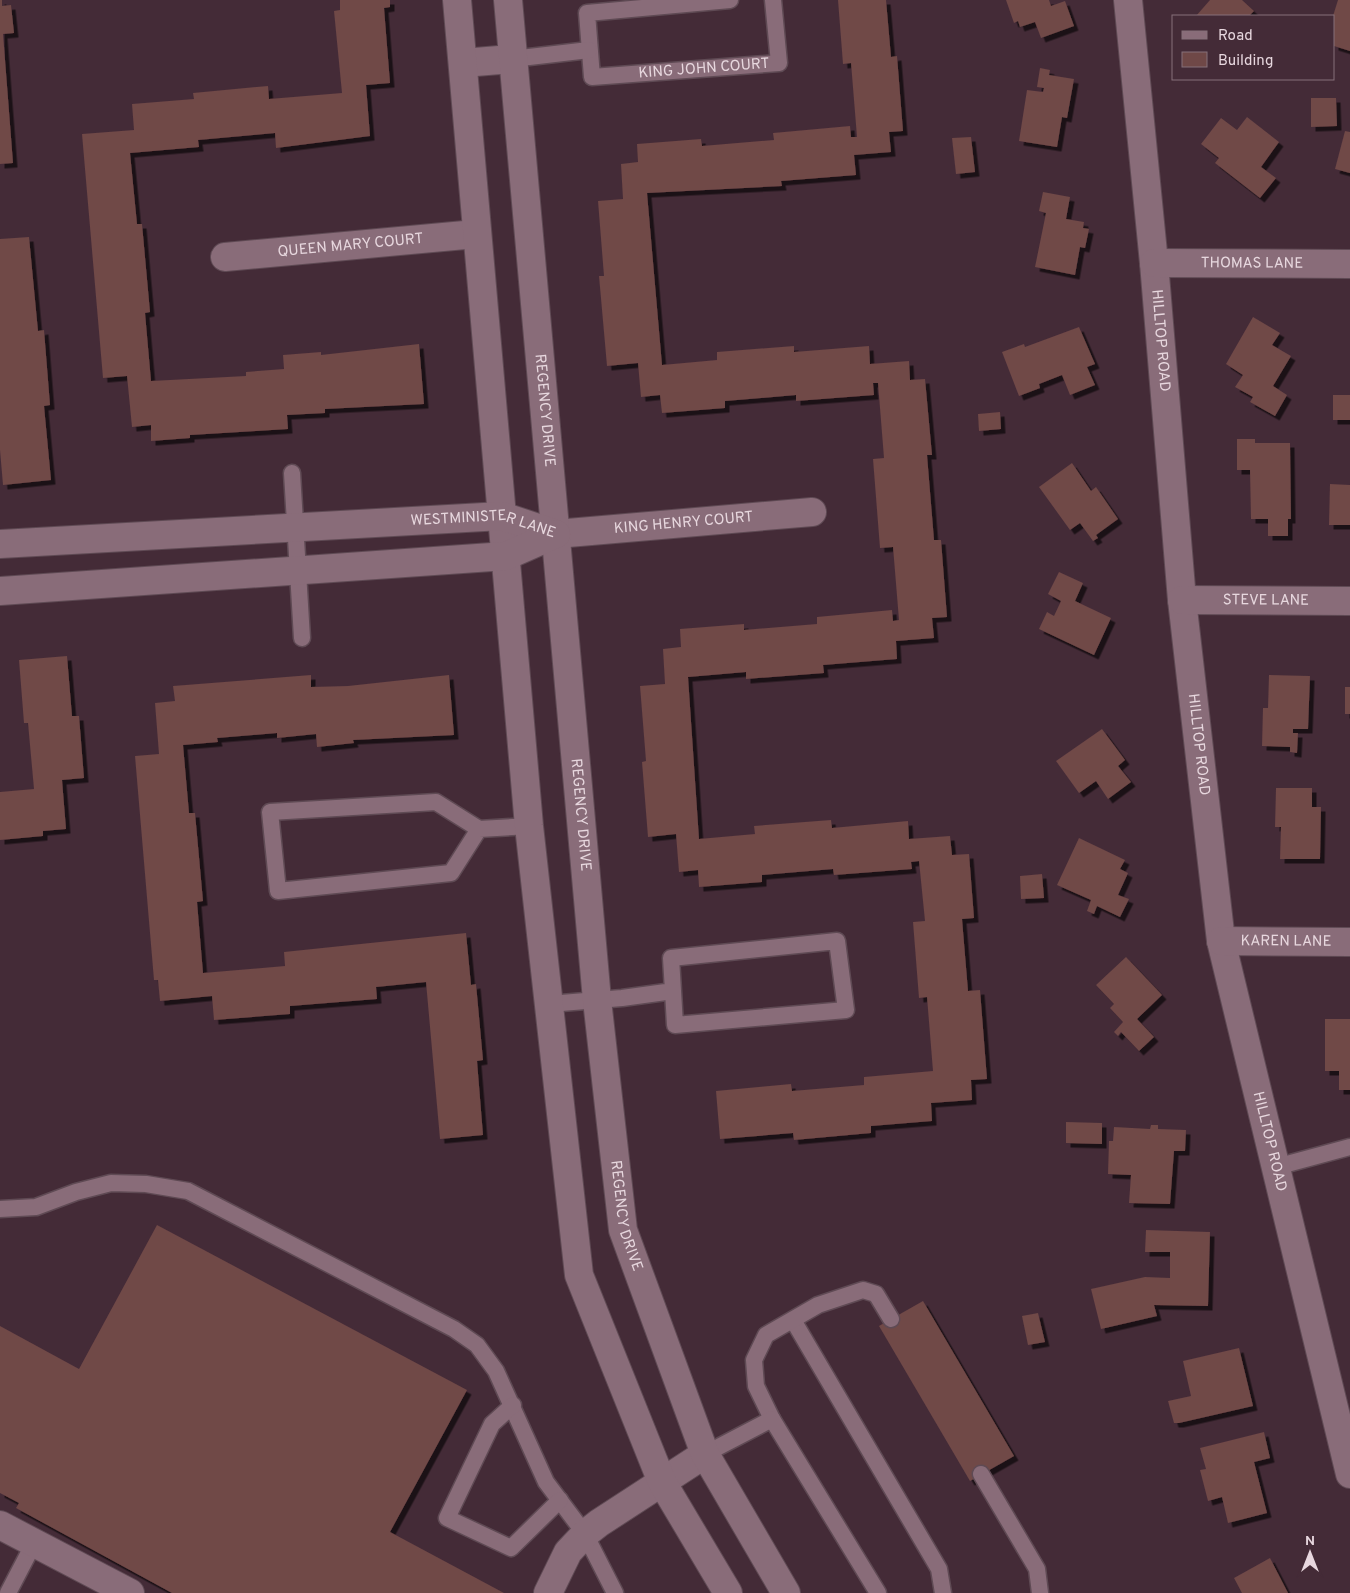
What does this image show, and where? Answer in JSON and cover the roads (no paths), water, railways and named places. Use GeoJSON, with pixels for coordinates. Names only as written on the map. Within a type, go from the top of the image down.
{"type":"FeatureCollection","features":[{"type":"Feature","properties":{"kind":"street"},"geometry":{"type":"LineString","coordinates":[[457,0],[529,826],[579,1275],[662,1482],[728,1593]]}},
{"type":"Feature","properties":{"kind":"street","name":"REGENCY DRIVE"},"geometry":{"type":"LineString","coordinates":[[508,0],[597,1000],[623,1230],[705,1454],[786,1593]]}},
{"type":"Feature","properties":{"kind":"street","name":"HILLTOP ROAD"},"geometry":{"type":"LineString","coordinates":[[1128,0],[1154,263],[1182,600],[1221,942],[1350,1474]]}},
{"type":"Feature","properties":{"kind":"street"},"geometry":{"type":"LineString","coordinates":[[463,63],[512,59]]}},
{"type":"Feature","properties":{"kind":"street","name":"QUEEN MARY COURT"},"geometry":{"type":"LineString","coordinates":[[225,257],[476,234]]}},
{"type":"Feature","properties":{"kind":"street","name":"THOMAS LANE"},"geometry":{"type":"LineString","coordinates":[[1154,263],[1350,264]]}},
{"type":"Feature","properties":{"kind":"street","name":"KING HENRY COURT"},"geometry":{"type":"LineString","coordinates":[[556,534],[812,512]]}},
{"type":"Feature","properties":{"kind":"street","name":"WESTMINISTER LANE"},"geometry":{"type":"LineString","coordinates":[[0,544],[502,516],[556,534]]}},
{"type":"Feature","properties":{"kind":"street","name":"WESTMINISTER LANE"},"geometry":{"type":"LineString","coordinates":[[0,591],[506,556],[556,534]]}},
{"type":"Feature","properties":{"kind":"street","name":"STEVE LANE"},"geometry":{"type":"LineString","coordinates":[[1182,600],[1350,602]]}},
{"type":"Feature","properties":{"kind":"street","name":"KAREN LANE"},"geometry":{"type":"LineString","coordinates":[[1221,942],[1350,942]]}},
{"type":"Feature","properties":{"kind":"street"},"geometry":{"type":"LineString","coordinates":[[548,1593],[568,1552],[584,1534],[705,1454]]}},
{"type":"Feature","properties":{"kind":"street"},"geometry":{"type":"LineString","coordinates":[[0,1525],[130,1593]]}},
{"type":"Feature","properties":{"kind":"lane","name":"KING JOHN COURT"},"geometry":{"type":"LineString","coordinates":[[730,0],[587,12],[592,77],[779,63],[773,0]]}},
{"type":"Feature","properties":{"kind":"lane"},"geometry":{"type":"LineString","coordinates":[[512,59],[589,50]]}},
{"type":"Feature","properties":{"kind":"lane"},"geometry":{"type":"LineString","coordinates":[[292,473],[302,638]]}},
{"type":"Feature","properties":{"kind":"lane"},"geometry":{"type":"LineString","coordinates":[[478,829],[451,873],[278,891],[270,812],[436,802],[478,829],[529,826]]}},
{"type":"Feature","properties":{"kind":"lane"},"geometry":{"type":"LineString","coordinates":[[837,942],[846,1010],[675,1025],[673,991],[671,958],[837,942]]}},
{"type":"Feature","properties":{"kind":"lane"},"geometry":{"type":"LineString","coordinates":[[549,1004],[673,991]]}},
{"type":"Feature","properties":{"kind":"lane"},"geometry":{"type":"LineString","coordinates":[[1276,1167],[1350,1147]]}},
{"type":"Feature","properties":{"kind":"lane"},"geometry":{"type":"LineString","coordinates":[[0,1209],[36,1207],[76,1192],[111,1183],[146,1184],[188,1191],[454,1329],[477,1345],[496,1371],[513,1405],[546,1482],[584,1534],[615,1593]]}},
{"type":"Feature","properties":{"kind":"lane"},"geometry":{"type":"LineString","coordinates":[[878,1593],[772,1419],[756,1386],[754,1360],[766,1335],[818,1306],[863,1290],[876,1294],[891,1319]]}},
{"type":"Feature","properties":{"kind":"lane"},"geometry":{"type":"LineString","coordinates":[[793,1320],[939,1569],[943,1593]]}},
{"type":"Feature","properties":{"kind":"lane"},"geometry":{"type":"LineString","coordinates":[[513,1405],[492,1424],[447,1518],[511,1548],[560,1500]]}},
{"type":"Feature","properties":{"kind":"lane"},"geometry":{"type":"LineString","coordinates":[[705,1454],[772,1419]]}},
{"type":"Feature","properties":{"kind":"lane"},"geometry":{"type":"LineString","coordinates":[[981,1474],[1037,1569],[1040,1593]]}},
{"type":"Feature","properties":{"kind":"lane"},"geometry":{"type":"LineString","coordinates":[[8,1593],[34,1542]]}}]}
